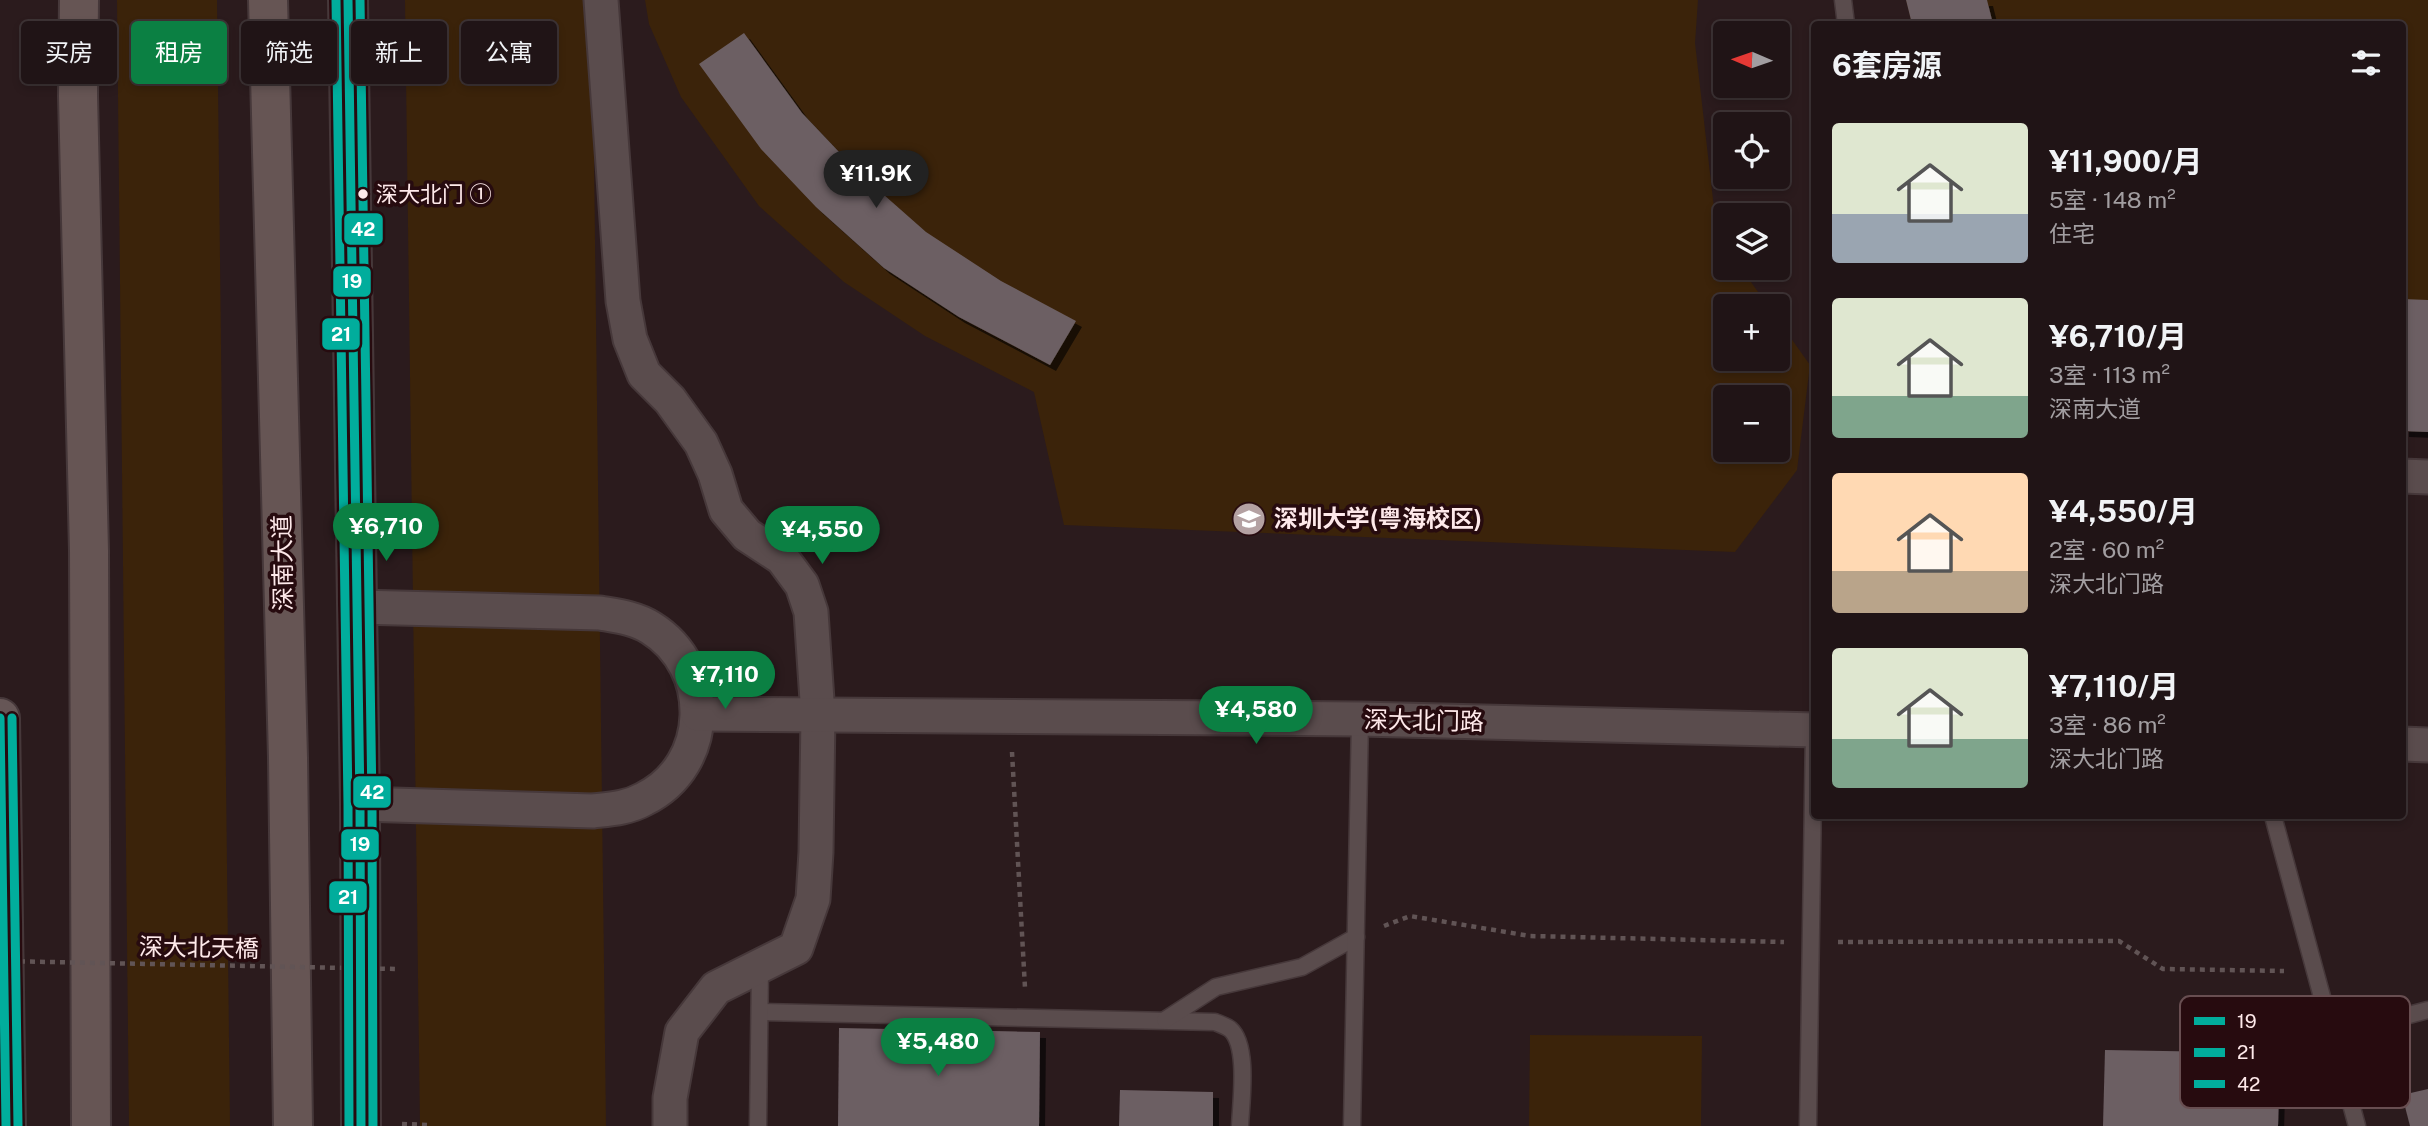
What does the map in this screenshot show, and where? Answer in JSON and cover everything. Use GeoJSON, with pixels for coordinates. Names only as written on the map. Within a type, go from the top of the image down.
{"type":"FeatureCollection","features":[{"type":"Feature","properties":{"kind":"main road"},"geometry":{"type":"LineString","coordinates":[[68,0],[78,96]]}},
{"type":"Feature","properties":{"kind":"main road"},"geometry":{"type":"LineString","coordinates":[[79,0],[78,96],[89,551],[91,1126]]}},
{"type":"Feature","properties":{"kind":"main road","name":"深南大道"},"geometry":{"type":"LineString","coordinates":[[268,0],[288,758],[293,1126]]}},
{"type":"Feature","properties":{"kind":"main road"},"geometry":{"type":"LineString","coordinates":[[271,88],[279,0]]}},
{"type":"Feature","properties":{"kind":"main road"},"geometry":{"type":"LineString","coordinates":[[348,0],[360,804],[361,1126]]}},
{"type":"Feature","properties":{"kind":"main road"},"geometry":{"type":"LineString","coordinates":[[0,718],[6,1126]]}},
{"type":"Feature","properties":{"kind":"street"},"geometry":{"type":"LineString","coordinates":[[601,0],[623,302],[630,339],[644,374],[670,400],[701,443],[715,474],[726,510],[747,535],[782,558],[802,584],[811,612],[818,715],[817,852],[813,899],[796,948],[716,988],[682,1032],[670,1098],[670,1126]]}},
{"type":"Feature","properties":{"kind":"street"},"geometry":{"type":"LineString","coordinates":[[2406,476],[2428,477]]}},
{"type":"Feature","properties":{"kind":"street"},"geometry":{"type":"LineString","coordinates":[[357,607],[600,613],[626,617],[650,627],[672,645],[686,665],[695,686],[698,713],[694,739],[683,764],[666,785],[645,799],[622,808],[593,811],[360,804]]}},
{"type":"Feature","properties":{"kind":"street","name":"深大北门路"},"geometry":{"type":"LineString","coordinates":[[698,713],[1360,719],[1811,730]]}},
{"type":"Feature","properties":{"kind":"street"},"geometry":{"type":"LineString","coordinates":[[2406,744],[2428,745]]}},
{"type":"Feature","properties":{"kind":"lane"},"geometry":{"type":"LineString","coordinates":[[1843,0],[1846,21]]}},
{"type":"Feature","properties":{"kind":"lane"},"geometry":{"type":"LineString","coordinates":[[1352,1126],[1360,719]]}},
{"type":"Feature","properties":{"kind":"lane"},"geometry":{"type":"LineString","coordinates":[[1808,1126],[1813,819]]}},
{"type":"Feature","properties":{"kind":"lane"},"geometry":{"type":"LineString","coordinates":[[2274,819],[2322,996]]}},
{"type":"Feature","properties":{"kind":"lane"},"geometry":{"type":"LineString","coordinates":[[1164,1020],[1216,987],[1302,967],[1356,937]]}},
{"type":"Feature","properties":{"kind":"lane"},"geometry":{"type":"LineString","coordinates":[[758,1126],[760,968]]}},
{"type":"Feature","properties":{"kind":"lane"},"geometry":{"type":"LineString","coordinates":[[2410,1015],[2428,1010]]}},
{"type":"Feature","properties":{"kind":"lane"},"geometry":{"type":"LineString","coordinates":[[760,1012],[1215,1023],[1229,1028],[1238,1040],[1241,1056],[1240,1126]]}},
{"type":"Feature","properties":{"kind":"lane"},"geometry":{"type":"LineString","coordinates":[[2352,1108],[2357,1126]]}},
{"type":"Feature","properties":{"kind":"path"},"geometry":{"type":"LineString","coordinates":[[1009,716],[1026,1017]]}},
{"type":"Feature","properties":{"kind":"path","name":"深大北天橋"},"geometry":{"type":"LineString","coordinates":[[0,961],[398,969]]}},
{"type":"Feature","properties":{"kind":"path"},"geometry":{"type":"LineString","coordinates":[[398,1124],[429,1125]]}},
{"type":"Feature","properties":{"kind":"shaded area"},"geometry":{"type":"Polygon","coordinates":[[[117,0],[217,0],[217,21],[131,21],[131,84],[218,84],[230,1126],[129,1126],[117,0]]]}},
{"type":"Feature","properties":{"kind":"shaded area"},"geometry":{"type":"Polygon","coordinates":[[[405,0],[592,0],[606,1126],[420,1126],[406,84],[447,84],[447,21],[405,21],[405,0]]]}},
{"type":"Feature","properties":{"kind":"shaded area"},"geometry":{"type":"Polygon","coordinates":[[[645,0],[1698,0],[1695,43],[1713,203],[1713,280],[1750,280],[1759,294],[1713,294],[1713,371],[1790,371],[1790,337],[1810,365],[1797,470],[1735,552],[1064,525],[1034,392],[925,336],[844,282],[759,206],[681,97],[649,24],[645,0]]]}},
{"type":"Feature","properties":{"kind":"shaded area"},"geometry":{"type":"Polygon","coordinates":[[[1906,0],[2428,0],[2428,432],[2406,431],[2406,21],[1911,21],[1906,0]]]}},
{"type":"Feature","properties":{"kind":"shaded area"},"geometry":{"type":"Polygon","coordinates":[[[1530,1035],[1702,1036],[1701,1126],[1529,1126],[1530,1035]]]}},
{"type":"Feature","properties":{"kind":"building"},"geometry":{"type":"Polygon","coordinates":[[[1906,0],[1987,0],[1992,21],[1911,21],[1906,0]]]}},
{"type":"Feature","properties":{"kind":"building"},"geometry":{"type":"Polygon","coordinates":[[[744,33],[802,113],[858,172],[926,232],[1001,281],[1076,321],[1050,365],[959,317],[884,268],[816,207],[761,149],[699,64],[744,33]]]}},
{"type":"Feature","properties":{"kind":"building"},"geometry":{"type":"Polygon","coordinates":[[[2406,299],[2428,300],[2428,432],[2406,431],[2406,299]]]}},
{"type":"Feature","properties":{"kind":"building"},"geometry":{"type":"Polygon","coordinates":[[[839,1028],[1040,1032],[1039,1126],[838,1126],[839,1028]]]}},
{"type":"Feature","properties":{"kind":"building"},"geometry":{"type":"Polygon","coordinates":[[[2105,1050],[2180,1051],[2180,1108],[2278,1108],[2278,1126],[2103,1126],[2105,1050]]]}},
{"type":"Feature","properties":{"kind":"building"},"geometry":{"type":"Polygon","coordinates":[[[2428,1089],[2428,1126],[2410,1126],[2405,1108],[2410,1108],[2410,1093],[2428,1089]]]}},
{"type":"Feature","properties":{"kind":"building"},"geometry":{"type":"Polygon","coordinates":[[[1120,1090],[1213,1092],[1213,1126],[1119,1126],[1120,1090]]]}},
{"type":"Feature","properties":{"kind":"transit line","name":"21"},"geometry":{"type":"LineString","coordinates":[[336,0],[348,804],[349,1126]]}},
{"type":"Feature","properties":{"kind":"transit line","name":"19"},"geometry":{"type":"LineString","coordinates":[[348,0],[360,804],[361,1126]]}},
{"type":"Feature","properties":{"kind":"transit line","name":"42"},"geometry":{"type":"LineString","coordinates":[[360,0],[372,804],[373,1126]]}},
{"type":"Feature","properties":{"kind":"transit line","name":"19"},"geometry":{"type":"LineString","coordinates":[[0,718],[6,1126]]}},
{"type":"Feature","properties":{"kind":"transit line","name":"42"},"geometry":{"type":"LineString","coordinates":[[12,718],[18,1126]]}},
{"type":"Feature","properties":{"kind":"place","name":"深大北门 ①"},"geometry":{"type":"Point","coordinates":[363,194]}},
{"type":"Feature","properties":{"kind":"place","name":"深圳大学(粤海校区)"},"geometry":{"type":"Point","coordinates":[1249,519]}}]}
